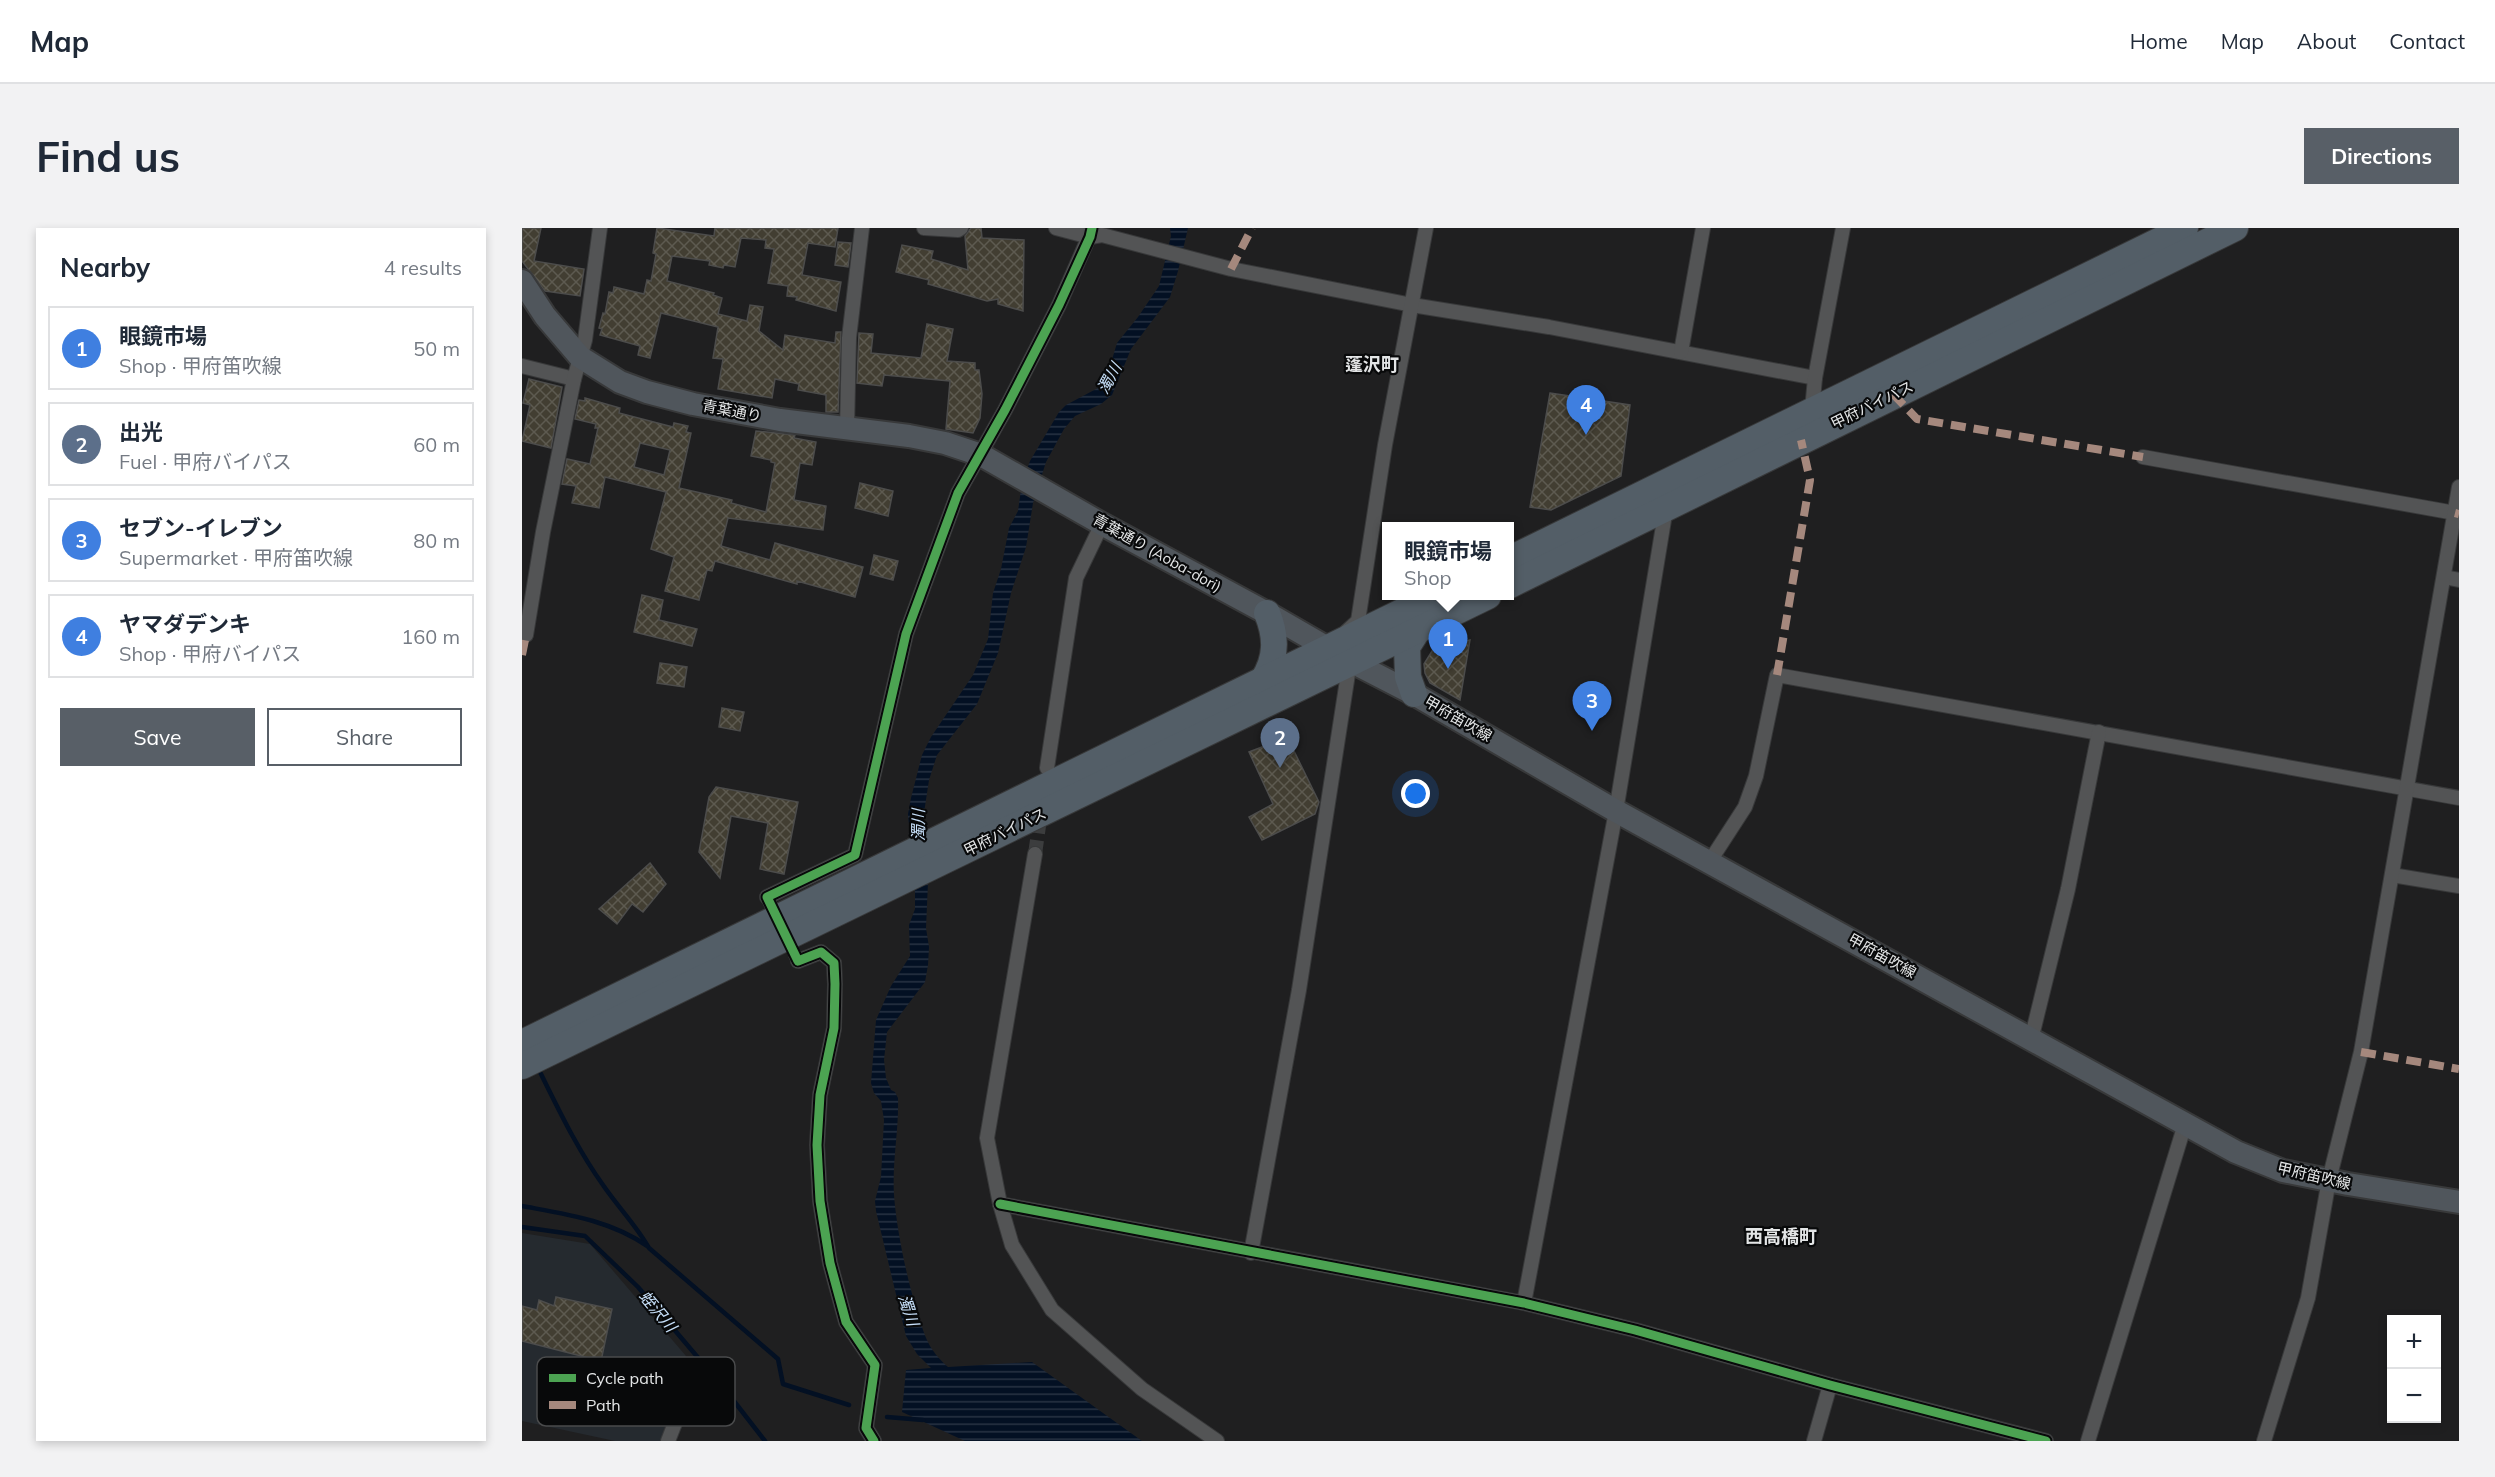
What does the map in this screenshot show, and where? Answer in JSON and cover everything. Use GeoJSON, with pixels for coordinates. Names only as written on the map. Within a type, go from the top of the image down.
{"type":"FeatureCollection","features":[{"type":"Feature","properties":{"kind":"highway","name":"甲府バイパス"},"geometry":{"type":"LineString","coordinates":[[1514,583],[1666,507],[1815,417],[1851,391],[2185,228]]}},
{"type":"Feature","properties":{"kind":"highway","name":"甲府バイパス"},"geometry":{"type":"LineString","coordinates":[[1514,557],[1815,417],[1844,419],[2235,228]]}},
{"type":"Feature","properties":{"kind":"highway","name":"甲府バイパス"},"geometry":{"type":"LineString","coordinates":[[522,1066],[603,1015],[856,880],[1426,600]]}},
{"type":"Feature","properties":{"kind":"highway","name":"甲府バイパス"},"geometry":{"type":"LineString","coordinates":[[522,1043],[603,1015],[848,908],[1350,661],[1480,600]]}},
{"type":"Feature","properties":{"kind":"highway"},"geometry":{"type":"LineString","coordinates":[[1263,680],[1270,669],[1275,647],[1273,629],[1267,613]]}},
{"type":"Feature","properties":{"kind":"highway"},"geometry":{"type":"LineString","coordinates":[[1414,694],[1408,677],[1406,660],[1407,647],[1418,630]]}},
{"type":"Feature","properties":{"kind":"main road","name":"青葉通り"},"geometry":{"type":"LineString","coordinates":[[522,281],[545,316],[580,357],[620,382],[646,392],[693,404],[847,429],[909,436],[945,443],[983,457]]}},
{"type":"Feature","properties":{"kind":"main road","name":"青葉通り (Aoba-dori)"},"geometry":{"type":"LineString","coordinates":[[983,457],[1328,647]]}},
{"type":"Feature","properties":{"kind":"main road","name":"甲府笛吹線"},"geometry":{"type":"LineString","coordinates":[[1328,647],[1616,811],[2236,1152],[2283,1171],[2459,1202]]}},
{"type":"Feature","properties":{"kind":"street"},"geometry":{"type":"LineString","coordinates":[[522,634],[526,635],[543,532],[574,379],[585,339],[600,228]]}},
{"type":"Feature","properties":{"kind":"street"},"geometry":{"type":"LineString","coordinates":[[847,429],[849,338],[862,228]]}},
{"type":"Feature","properties":{"kind":"street"},"geometry":{"type":"LineString","coordinates":[[924,228],[958,231],[960,228]]}},
{"type":"Feature","properties":{"kind":"street"},"geometry":{"type":"LineString","coordinates":[[1056,228],[1093,231],[1231,269],[1412,305],[1549,327],[1815,378]]}},
{"type":"Feature","properties":{"kind":"street"},"geometry":{"type":"LineString","coordinates":[[1328,647],[1358,621],[1385,445],[1426,228]]}},
{"type":"Feature","properties":{"kind":"street"},"geometry":{"type":"LineString","coordinates":[[1682,352],[1703,228]]}},
{"type":"Feature","properties":{"kind":"street"},"geometry":{"type":"LineString","coordinates":[[1815,417],[1815,378],[1843,228]]}},
{"type":"Feature","properties":{"kind":"street"},"geometry":{"type":"LineString","coordinates":[[767,897],[855,855],[906,634],[958,493],[983,457],[1093,231]]}},
{"type":"Feature","properties":{"kind":"street"},"geometry":{"type":"LineString","coordinates":[[522,366],[574,379]]}},
{"type":"Feature","properties":{"kind":"street"},"geometry":{"type":"LineString","coordinates":[[2143,457],[2455,513]]}},
{"type":"Feature","properties":{"kind":"street"},"geometry":{"type":"LineString","coordinates":[[2264,1441],[2308,1298],[2329,1180],[2361,1052],[2459,488]]}},
{"type":"Feature","properties":{"kind":"street"},"geometry":{"type":"LineString","coordinates":[[1524,1303],[1616,811],[1666,507]]}},
{"type":"Feature","properties":{"kind":"street"},"geometry":{"type":"LineString","coordinates":[[1047,768],[1076,578],[1098,522]]}},
{"type":"Feature","properties":{"kind":"street"},"geometry":{"type":"LineString","coordinates":[[2444,577],[2459,580]]}},
{"type":"Feature","properties":{"kind":"street"},"geometry":{"type":"LineString","coordinates":[[1251,1253],[1299,990],[1350,661]]}},
{"type":"Feature","properties":{"kind":"street"},"geometry":{"type":"LineString","coordinates":[[1710,861],[1749,797],[1756,776],[1777,675],[2459,798]]}},
{"type":"Feature","properties":{"kind":"street"},"geometry":{"type":"LineString","coordinates":[[2031,1040],[2068,889],[2099,732]]}},
{"type":"Feature","properties":{"kind":"street"},"geometry":{"type":"LineString","coordinates":[[1035,854],[987,1138],[1000,1204],[1012,1245],[1052,1310],[1142,1389],[1217,1441]]}},
{"type":"Feature","properties":{"kind":"street"},"geometry":{"type":"LineString","coordinates":[[2392,875],[2459,886]]}},
{"type":"Feature","properties":{"kind":"street"},"geometry":{"type":"LineString","coordinates":[[798,960],[821,952],[834,963],[836,984],[834,1028],[820,1095],[817,1145],[820,1201],[830,1263],[846,1322],[875,1365],[866,1428],[874,1441]]}},
{"type":"Feature","properties":{"kind":"street"},"geometry":{"type":"LineString","coordinates":[[2088,1441],[2185,1124]]}},
{"type":"Feature","properties":{"kind":"street"},"geometry":{"type":"LineString","coordinates":[[1000,1204],[1524,1303],[1635,1330],[1830,1385],[2046,1441]]}},
{"type":"Feature","properties":{"kind":"street"},"geometry":{"type":"LineString","coordinates":[[1814,1441],[1830,1385]]}},
{"type":"Feature","properties":{"kind":"street"},"geometry":{"type":"LineString","coordinates":[[668,1441],[674,1426]]}},
{"type":"Feature","properties":{"kind":"shaded area"},"geometry":{"type":"Polygon","coordinates":[[[522,1233],[590,1244],[686,1357],[537,1357],[537,1424],[522,1421],[522,1233]]]}},
{"type":"Feature","properties":{"kind":"shaded area"},"geometry":{"type":"Polygon","coordinates":[[[545,1426],[665,1426],[661,1441],[615,1441],[545,1426]]]}},
{"type":"Feature","properties":{"kind":"water","name":"濁川"},"geometry":{"type":"Polygon","coordinates":[[[1170,228],[1188,228],[1170,297],[1131,349],[1112,395],[1101,404],[1075,416],[1064,429],[1046,462],[1033,503],[1026,547],[1011,593],[998,653],[977,704],[937,755],[929,780],[922,826],[928,882],[926,928],[929,947],[928,965],[925,982],[887,1032],[884,1060],[886,1078],[891,1090],[898,1098],[894,1195],[898,1229],[915,1305],[926,1338],[933,1350],[948,1367],[1032,1362],[1142,1441],[965,1441],[902,1412],[906,1370],[931,1368],[917,1354],[906,1336],[875,1201],[881,1177],[884,1120],[881,1101],[874,1093],[871,1083],[876,1020],[891,986],[910,956],[909,925],[915,909],[908,814],[922,755],[931,737],[973,675],[988,639],[993,593],[1001,569],[1009,528],[1018,511],[1022,483],[1030,461],[1059,412],[1066,405],[1098,388],[1111,363],[1117,343],[1159,286],[1171,236],[1170,228]]]}},
{"type":"Feature","properties":{"kind":"building"},"geometry":{"type":"Polygon","coordinates":[[[522,228],[541,228],[534,261],[584,269],[580,296],[545,291],[522,261],[522,228]]]}},
{"type":"Feature","properties":{"kind":"building"},"geometry":{"type":"Polygon","coordinates":[[[657,228],[714,236],[715,228],[838,228],[835,247],[808,243],[802,275],[841,282],[836,311],[796,300],[797,297],[787,296],[788,286],[768,283],[774,249],[765,248],[766,240],[741,238],[735,267],[724,265],[723,268],[709,265],[710,261],[672,256],[667,281],[714,293],[713,295],[722,298],[718,314],[747,321],[750,305],[763,307],[759,331],[783,350],[785,335],[835,343],[836,332],[841,332],[838,412],[826,412],[826,395],[798,390],[799,384],[775,379],[772,398],[718,389],[723,359],[713,358],[718,327],[661,313],[650,358],[638,355],[640,346],[600,335],[602,329],[599,328],[603,313],[605,314],[609,292],[613,293],[614,287],[644,294],[647,280],[651,281],[656,254],[653,253],[657,228]]]}},
{"type":"Feature","properties":{"kind":"building"},"geometry":{"type":"Polygon","coordinates":[[[971,228],[981,228],[982,238],[1024,240],[1023,311],[998,304],[998,299],[987,301],[928,284],[929,280],[896,272],[902,245],[933,251],[931,259],[968,270],[965,236],[971,228]]]}},
{"type":"Feature","properties":{"kind":"building"},"geometry":{"type":"Polygon","coordinates":[[[838,242],[851,243],[848,267],[835,265],[838,242]]]}},
{"type":"Feature","properties":{"kind":"building"},"geometry":{"type":"Polygon","coordinates":[[[927,324],[953,329],[947,361],[975,363],[975,370],[979,370],[982,394],[980,418],[973,433],[946,429],[950,381],[884,375],[882,386],[857,383],[859,333],[873,334],[871,353],[921,358],[927,324]]]}},
{"type":"Feature","properties":{"kind":"building"},"geometry":{"type":"Polygon","coordinates":[[[529,379],[562,387],[551,448],[522,441],[530,405],[523,403],[529,379]]]}},
{"type":"Feature","properties":{"kind":"building"},"geometry":{"type":"Polygon","coordinates":[[[1550,393],[1630,405],[1621,476],[1551,510],[1530,507],[1550,393]]]}},
{"type":"Feature","properties":{"kind":"building"},"geometry":{"type":"Polygon","coordinates":[[[585,398],[620,408],[619,413],[673,427],[674,423],[688,426],[686,432],[691,433],[679,488],[732,500],[731,503],[766,512],[775,463],[751,456],[756,431],[795,435],[794,438],[816,442],[812,465],[800,463],[794,500],[826,506],[823,530],[728,518],[721,546],[770,560],[775,543],[863,567],[855,597],[797,581],[797,584],[715,561],[712,571],[707,570],[699,600],[665,591],[674,557],[651,549],[666,492],[605,477],[599,508],[572,503],[576,486],[562,484],[567,459],[590,464],[598,428],[595,428],[596,424],[575,419],[579,400],[585,401],[585,398]],[[640,443],[634,467],[664,475],[670,450],[640,443]]]}},
{"type":"Feature","properties":{"kind":"building"},"geometry":{"type":"Polygon","coordinates":[[[860,483],[893,491],[888,516],[855,508],[860,483]]]}},
{"type":"Feature","properties":{"kind":"building"},"geometry":{"type":"Polygon","coordinates":[[[874,555],[898,561],[893,580],[870,574],[874,555]]]}},
{"type":"Feature","properties":{"kind":"building"},"geometry":{"type":"Polygon","coordinates":[[[642,595],[663,600],[659,620],[697,629],[692,646],[634,632],[642,595]]]}},
{"type":"Feature","properties":{"kind":"building"},"geometry":{"type":"Polygon","coordinates":[[[1470,640],[1460,700],[1430,683],[1424,664],[1434,648],[1470,640]]]}},
{"type":"Feature","properties":{"kind":"building"},"geometry":{"type":"Polygon","coordinates":[[[660,663],[687,667],[684,687],[657,683],[660,663]]]}},
{"type":"Feature","properties":{"kind":"building"},"geometry":{"type":"Polygon","coordinates":[[[722,708],[744,712],[740,731],[719,727],[722,708]]]}},
{"type":"Feature","properties":{"kind":"building"},"geometry":{"type":"Polygon","coordinates":[[[1267,745],[1293,749],[1319,802],[1315,814],[1262,840],[1249,817],[1273,804],[1249,752],[1267,745]]]}},
{"type":"Feature","properties":{"kind":"building"},"geometry":{"type":"Polygon","coordinates":[[[716,787],[798,802],[784,874],[760,869],[768,823],[731,816],[720,878],[699,852],[709,797],[716,787]]]}},
{"type":"Feature","properties":{"kind":"building"},"geometry":{"type":"Polygon","coordinates":[[[650,863],[666,884],[643,912],[632,904],[617,924],[599,909],[650,863]]]}},
{"type":"Feature","properties":{"kind":"building"},"geometry":{"type":"Polygon","coordinates":[[[556,1297],[612,1309],[602,1357],[585,1357],[522,1341],[522,1306],[537,1310],[539,1300],[554,1306],[556,1297]]]}},
{"type":"Feature","properties":{"kind":"waterway"},"geometry":{"type":"LineString","coordinates":[[538,1068],[585,1157],[649,1248],[778,1359],[783,1384],[849,1405]]}},
{"type":"Feature","properties":{"kind":"waterway"},"geometry":{"type":"LineString","coordinates":[[522,1206],[571,1215],[603,1224],[647,1246]]}},
{"type":"Feature","properties":{"kind":"waterway","name":"蛭沢川"},"geometry":{"type":"LineString","coordinates":[[522,1227],[585,1236],[638,1287],[698,1357]]}},
{"type":"Feature","properties":{"kind":"waterway","name":"蛭沢川"},"geometry":{"type":"LineString","coordinates":[[735,1402],[765,1441]]}},
{"type":"Feature","properties":{"kind":"waterway"},"geometry":{"type":"LineString","coordinates":[[887,1417],[923,1420]]}},
{"type":"Feature","properties":{"kind":"tunnel"},"geometry":{"type":"LineString","coordinates":[[1035,854],[1041,812]]}},
{"type":"Feature","properties":{"kind":"tunnel"},"geometry":{"type":"LineString","coordinates":[[767,897],[798,961]]}},
{"type":"Feature","properties":{"kind":"marked path"},"geometry":{"type":"LineString","coordinates":[[1231,269],[1252,228]]}},
{"type":"Feature","properties":{"kind":"marked path"},"geometry":{"type":"LineString","coordinates":[[1893,394],[1917,419],[2143,457]]}},
{"type":"Feature","properties":{"kind":"marked path"},"geometry":{"type":"LineString","coordinates":[[1777,675],[1810,480],[1801,440]]}},
{"type":"Feature","properties":{"kind":"marked path"},"geometry":{"type":"LineString","coordinates":[[2455,513],[2459,514]]}},
{"type":"Feature","properties":{"kind":"marked path"},"geometry":{"type":"LineString","coordinates":[[522,655],[526,635]]}},
{"type":"Feature","properties":{"kind":"marked path"},"geometry":{"type":"LineString","coordinates":[[2361,1052],[2459,1069]]}},
{"type":"Feature","properties":{"kind":"cycle path"},"geometry":{"type":"LineString","coordinates":[[874,1441],[866,1428],[875,1365],[846,1322],[830,1263],[820,1201],[817,1145],[820,1095],[834,1028],[834,963],[821,952],[798,961],[767,897],[855,855],[906,634],[958,493],[1005,410],[1059,305],[1092,228]]}},
{"type":"Feature","properties":{"kind":"cycle path"},"geometry":{"type":"LineString","coordinates":[[1000,1204],[1524,1303],[1635,1330],[1830,1385],[2046,1441]]}},
{"type":"Feature","properties":{"kind":"place","name":"ヤマダデンキ"},"geometry":{"type":"Point","coordinates":[1586,435]}},
{"type":"Feature","properties":{"kind":"place","name":"眼鏡市場"},"geometry":{"type":"Point","coordinates":[1448,669]}},
{"type":"Feature","properties":{"kind":"place","name":"セブン-イレブン"},"geometry":{"type":"Point","coordinates":[1592,731]}},
{"type":"Feature","properties":{"kind":"place","name":"出光"},"geometry":{"type":"Point","coordinates":[1280,768]}},
{"type":"Feature","properties":{"kind":"district","name":"蓬沢町"},"geometry":{"type":"Point","coordinates":[1372,365]}},
{"type":"Feature","properties":{"kind":"district","name":"西高橋町"},"geometry":{"type":"Point","coordinates":[1781,1237]}}]}
